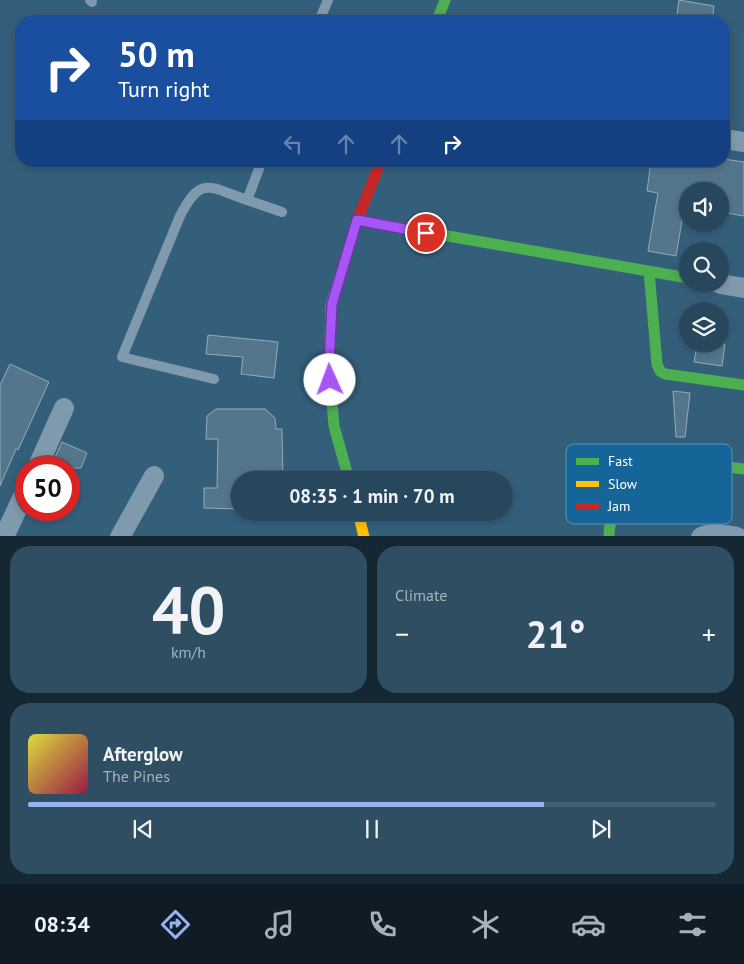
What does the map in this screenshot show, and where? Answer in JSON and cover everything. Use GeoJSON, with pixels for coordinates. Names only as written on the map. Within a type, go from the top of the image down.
{"type":"FeatureCollection","features":[{"type":"Feature","properties":{"kind":"street"},"geometry":{"type":"LineString","coordinates":[[439,15],[444,0]]}},
{"type":"Feature","properties":{"kind":"street"},"geometry":{"type":"LineString","coordinates":[[730,139],[744,142]]}},
{"type":"Feature","properties":{"kind":"street"},"geometry":{"type":"LineString","coordinates":[[346,471],[334,426],[329,365],[332,304],[357,220],[379,167]]}},
{"type":"Feature","properties":{"kind":"street"},"geometry":{"type":"LineString","coordinates":[[357,220],[679,276]]}},
{"type":"Feature","properties":{"kind":"street"},"geometry":{"type":"LineString","coordinates":[[649,271],[657,364],[660,371],[666,374],[744,385]]}},
{"type":"Feature","properties":{"kind":"street"},"geometry":{"type":"LineString","coordinates":[[729,286],[744,288]]}},
{"type":"Feature","properties":{"kind":"street"},"geometry":{"type":"LineString","coordinates":[[42,456],[64,408]]}},
{"type":"Feature","properties":{"kind":"street"},"geometry":{"type":"LineString","coordinates":[[120,536],[154,476]]}},
{"type":"Feature","properties":{"kind":"street"},"geometry":{"type":"LineString","coordinates":[[9,535],[15,519]]}},
{"type":"Feature","properties":{"kind":"street"},"geometry":{"type":"LineString","coordinates":[[360,521],[364,536]]}},
{"type":"Feature","properties":{"kind":"street"},"geometry":{"type":"LineString","coordinates":[[701,536],[721,534],[737,536]]}},
{"type":"Feature","properties":{"kind":"lane"},"geometry":{"type":"LineString","coordinates":[[322,15],[328,0]]}},
{"type":"Feature","properties":{"kind":"lane"},"geometry":{"type":"LineString","coordinates":[[247,200],[260,167]]}},
{"type":"Feature","properties":{"kind":"lane"},"geometry":{"type":"LineString","coordinates":[[214,379],[122,357],[180,216],[188,200],[198,190],[208,187],[282,212]]}},
{"type":"Feature","properties":{"kind":"building"},"geometry":{"type":"Polygon","coordinates":[[[679,0],[714,6],[713,15],[677,15],[679,0]]]}},
{"type":"Feature","properties":{"kind":"building"},"geometry":{"type":"Polygon","coordinates":[[[730,160],[744,162],[744,216],[729,214],[729,182],[679,182],[680,232],[676,256],[648,251],[658,193],[647,191],[650,167],[730,167],[730,160]]]}},
{"type":"Feature","properties":{"kind":"building"},"geometry":{"type":"Polygon","coordinates":[[[208,335],[278,342],[274,378],[241,374],[243,357],[206,354],[208,335]]]}},
{"type":"Feature","properties":{"kind":"building"},"geometry":{"type":"Polygon","coordinates":[[[696,352],[724,352],[722,366],[694,362],[696,352]]]}},
{"type":"Feature","properties":{"kind":"building"},"geometry":{"type":"Polygon","coordinates":[[[10,364],[49,382],[0,486],[0,385],[10,364]]]}},
{"type":"Feature","properties":{"kind":"building"},"geometry":{"type":"Polygon","coordinates":[[[673,391],[690,393],[685,437],[676,437],[673,391]]]}},
{"type":"Feature","properties":{"kind":"building"},"geometry":{"type":"Polygon","coordinates":[[[216,409],[265,409],[275,418],[276,429],[282,429],[283,471],[231,471],[231,509],[204,508],[204,488],[217,488],[218,439],[206,439],[207,416],[216,409]]]}},
{"type":"Feature","properties":{"kind":"building"},"geometry":{"type":"Polygon","coordinates":[[[62,442],[87,453],[81,468],[80,456],[56,456],[62,442]]]}},
{"type":"Feature","properties":{"kind":"traffic: fast"},"geometry":{"type":"LineString","coordinates":[[439,15],[445,0]]}},
{"type":"Feature","properties":{"kind":"traffic: fast"},"geometry":{"type":"LineString","coordinates":[[357,220],[679,276]]}},
{"type":"Feature","properties":{"kind":"traffic: fast"},"geometry":{"type":"LineString","coordinates":[[343,267],[331,304],[329,365],[334,426],[346,471]]}},
{"type":"Feature","properties":{"kind":"traffic: fast"},"geometry":{"type":"LineString","coordinates":[[649,271],[657,364],[660,371],[665,374],[744,385]]}},
{"type":"Feature","properties":{"kind":"traffic: fast"},"geometry":{"type":"LineString","coordinates":[[732,468],[744,469]]}},
{"type":"Feature","properties":{"kind":"traffic: fast"},"geometry":{"type":"LineString","coordinates":[[609,536],[610,524]]}},
{"type":"Feature","properties":{"kind":"traffic: slow"},"geometry":{"type":"LineString","coordinates":[[360,521],[364,536]]}},
{"type":"Feature","properties":{"kind":"traffic: jam"},"geometry":{"type":"LineString","coordinates":[[343,267],[357,220],[379,167]]}},
{"type":"Feature","properties":{"kind":"route"},"geometry":{"type":"LineString","coordinates":[[330,380],[332,304],[357,220],[426,233]]}}]}
